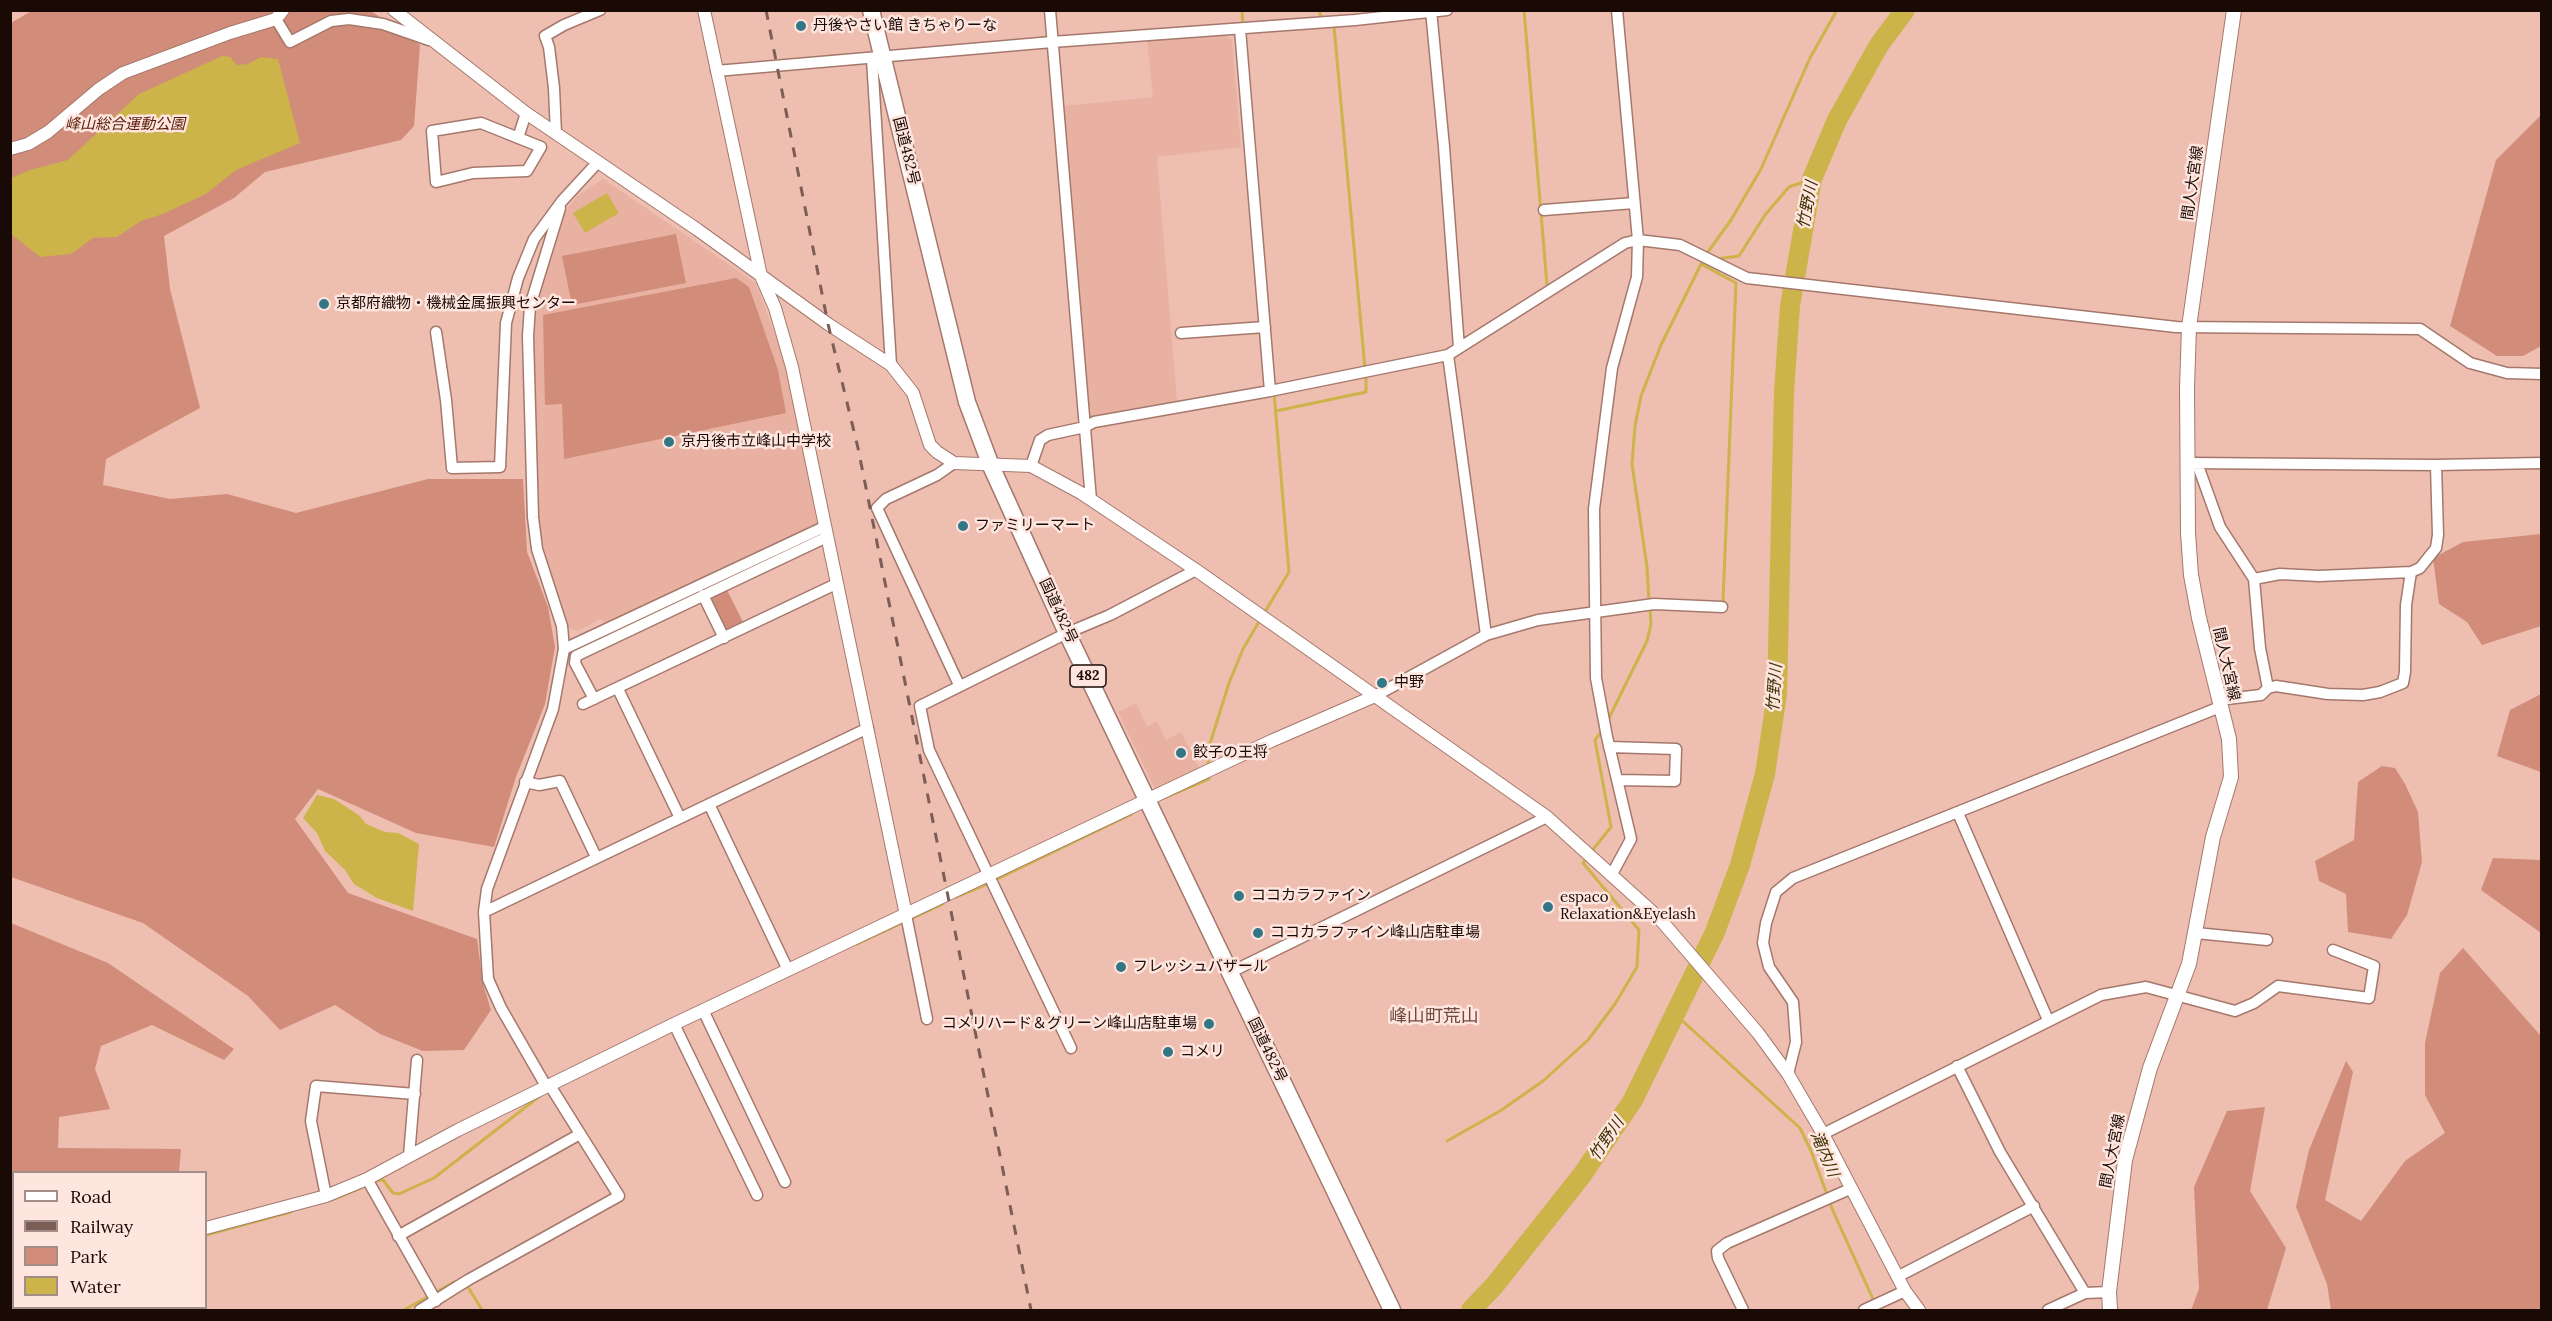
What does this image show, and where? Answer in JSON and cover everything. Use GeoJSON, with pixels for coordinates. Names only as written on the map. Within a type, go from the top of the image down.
{"type":"FeatureCollection","features":[{"type":"Feature","properties":{"kind":"highway","name":"国道482号"},"geometry":{"type":"LineString","coordinates":[[871,10],[878,58],[967,402],[991,466],[1067,633],[1392,1311]]}},
{"type":"Feature","properties":{"kind":"main road","name":"間人大宮線"},"geometry":{"type":"LineString","coordinates":[[2110,1311],[2109,1292],[2125,1160],[2150,1068],[2189,964],[2213,837],[2231,777],[2229,739],[2219,704],[2191,575],[2192,463],[2189,327],[2234,10]]}},
{"type":"Feature","properties":{"kind":"street"},"geometry":{"type":"LineString","coordinates":[[394,10],[526,113],[828,324],[891,365],[913,393],[930,445],[954,463],[1031,466],[1091,500],[1196,570],[1547,817],[1612,874],[1664,924],[1758,1034],[1788,1074],[1823,1134],[1897,1277],[1919,1311]]}},
{"type":"Feature","properties":{"kind":"street"},"geometry":{"type":"LineString","coordinates":[[556,134],[554,88],[549,47],[545,36],[564,25],[600,10]]}},
{"type":"Feature","properties":{"kind":"street"},"geometry":{"type":"LineString","coordinates":[[704,10],[761,276],[775,308],[792,367],[927,1019]]}},
{"type":"Feature","properties":{"kind":"street"},"geometry":{"type":"LineString","coordinates":[[1050,10],[1091,500]]}},
{"type":"Feature","properties":{"kind":"street"},"geometry":{"type":"LineString","coordinates":[[716,71],[1447,10]]}},
{"type":"Feature","properties":{"kind":"street"},"geometry":{"type":"LineString","coordinates":[[1612,874],[1630,839],[1596,678],[1594,509],[1612,368],[1637,277],[1638,240],[1617,10]]}},
{"type":"Feature","properties":{"kind":"street"},"geometry":{"type":"LineString","coordinates":[[1431,11],[1459,348]]}},
{"type":"Feature","properties":{"kind":"street"},"geometry":{"type":"LineString","coordinates":[[10,149],[28,144],[48,132],[91,95],[123,74],[279,15],[290,42],[331,21],[349,19],[383,24],[432,41]]}},
{"type":"Feature","properties":{"kind":"street"},"geometry":{"type":"LineString","coordinates":[[1240,29],[1270,391]]}},
{"type":"Feature","properties":{"kind":"street"},"geometry":{"type":"LineString","coordinates":[[878,58],[891,365]]}},
{"type":"Feature","properties":{"kind":"street"},"geometry":{"type":"LineString","coordinates":[[518,138],[526,113]]}},
{"type":"Feature","properties":{"kind":"street"},"geometry":{"type":"LineString","coordinates":[[481,123],[518,138],[541,147],[527,171],[473,173],[436,182],[432,131],[481,123]]}},
{"type":"Feature","properties":{"kind":"street"},"geometry":{"type":"LineString","coordinates":[[436,332],[446,400],[452,468],[500,467],[506,323],[518,278],[534,238],[562,201],[598,162]]}},
{"type":"Feature","properties":{"kind":"street"},"geometry":{"type":"LineString","coordinates":[[420,1311],[468,1280],[619,1196],[501,1008],[488,979],[484,912],[487,889],[554,709],[564,649],[562,626],[537,549],[533,517],[528,336],[530,306],[562,201]]}},
{"type":"Feature","properties":{"kind":"street"},"geometry":{"type":"LineString","coordinates":[[1544,210],[1634,203]]}},
{"type":"Feature","properties":{"kind":"street"},"geometry":{"type":"LineString","coordinates":[[1031,466],[1040,440],[1048,435],[1095,422],[1270,391],[1448,355],[1625,243],[1638,240],[1680,245],[1747,278],[1764,280],[2189,327],[2420,328],[2470,363],[2507,373],[2541,374]]}},
{"type":"Feature","properties":{"kind":"street"},"geometry":{"type":"LineString","coordinates":[[1181,333],[1265,327]]}},
{"type":"Feature","properties":{"kind":"street"},"geometry":{"type":"LineString","coordinates":[[1448,355],[1486,635]]}},
{"type":"Feature","properties":{"kind":"street"},"geometry":{"type":"LineString","coordinates":[[954,463],[937,475],[886,499],[877,508],[959,685]]}},
{"type":"Feature","properties":{"kind":"street"},"geometry":{"type":"LineString","coordinates":[[2268,688],[2260,648],[2254,579],[2220,526],[2192,463],[2436,465],[2541,463]]}},
{"type":"Feature","properties":{"kind":"street"},"geometry":{"type":"LineString","coordinates":[[2254,579],[2280,574],[2319,576],[2411,572],[2420,568],[2436,548],[2438,535],[2436,465]]}},
{"type":"Feature","properties":{"kind":"street"},"geometry":{"type":"LineString","coordinates":[[564,649],[826,532]]}},
{"type":"Feature","properties":{"kind":"street"},"geometry":{"type":"LineString","coordinates":[[594,699],[575,663],[576,656],[826,532]]}},
{"type":"Feature","properties":{"kind":"street"},"geometry":{"type":"LineString","coordinates":[[1071,1048],[929,750],[920,706],[1067,633],[1110,615],[1196,570]]}},
{"type":"Feature","properties":{"kind":"street"},"geometry":{"type":"LineString","coordinates":[[1788,1074],[1796,1042],[1793,1002],[1769,967],[1763,943],[1766,923],[1776,892],[1793,878],[1958,813],[2219,704],[2261,695],[2268,688],[2276,686],[2328,694],[2363,695],[2380,692],[2403,683],[2406,605],[2411,572]]}},
{"type":"Feature","properties":{"kind":"street"},"geometry":{"type":"LineString","coordinates":[[583,705],[836,584]]}},
{"type":"Feature","properties":{"kind":"street"},"geometry":{"type":"LineString","coordinates":[[703,595],[724,638]]}},
{"type":"Feature","properties":{"kind":"street"},"geometry":{"type":"LineString","coordinates":[[207,1228],[326,1196],[367,1179],[548,1085],[703,1010],[1271,741],[1375,696],[1486,635],[1538,620],[1594,611],[1654,604],[1722,607]]}},
{"type":"Feature","properties":{"kind":"street"},"geometry":{"type":"LineString","coordinates":[[618,689],[680,818]]}},
{"type":"Feature","properties":{"kind":"street"},"geometry":{"type":"LineString","coordinates":[[484,912],[868,728]]}},
{"type":"Feature","properties":{"kind":"street"},"geometry":{"type":"LineString","coordinates":[[1609,747],[1676,749],[1675,782],[1617,780]]}},
{"type":"Feature","properties":{"kind":"street"},"geometry":{"type":"LineString","coordinates":[[525,782],[539,785],[560,781],[596,857]]}},
{"type":"Feature","properties":{"kind":"street"},"geometry":{"type":"LineString","coordinates":[[709,804],[788,970]]}},
{"type":"Feature","properties":{"kind":"street"},"geometry":{"type":"LineString","coordinates":[[1958,813],[2048,1020]]}},
{"type":"Feature","properties":{"kind":"street"},"geometry":{"type":"LineString","coordinates":[[1229,973],[1547,817]]}},
{"type":"Feature","properties":{"kind":"street"},"geometry":{"type":"LineString","coordinates":[[2196,933],[2267,940]]}},
{"type":"Feature","properties":{"kind":"street"},"geometry":{"type":"LineString","coordinates":[[1823,1134],[2101,994],[2146,987],[2179,994],[2235,1011],[2254,1003],[2278,986],[2368,998],[2374,966],[2334,950]]}},
{"type":"Feature","properties":{"kind":"street"},"geometry":{"type":"LineString","coordinates":[[703,1010],[785,1182]]}},
{"type":"Feature","properties":{"kind":"street"},"geometry":{"type":"LineString","coordinates":[[674,1024],[757,1195]]}},
{"type":"Feature","properties":{"kind":"street"},"geometry":{"type":"LineString","coordinates":[[410,1156],[417,1060]]}},
{"type":"Feature","properties":{"kind":"street"},"geometry":{"type":"LineString","coordinates":[[1957,1066],[2000,1152],[2085,1293]]}},
{"type":"Feature","properties":{"kind":"street"},"geometry":{"type":"LineString","coordinates":[[326,1196],[311,1120],[316,1086],[415,1094]]}},
{"type":"Feature","properties":{"kind":"street"},"geometry":{"type":"LineString","coordinates":[[398,1236],[580,1134]]}},
{"type":"Feature","properties":{"kind":"street"},"geometry":{"type":"LineString","coordinates":[[367,1179],[436,1301]]}},
{"type":"Feature","properties":{"kind":"street"},"geometry":{"type":"LineString","coordinates":[[1743,1311],[1718,1258],[1717,1251],[1727,1243],[1850,1189]]}},
{"type":"Feature","properties":{"kind":"street"},"geometry":{"type":"LineString","coordinates":[[1897,1277],[2034,1206]]}},
{"type":"Feature","properties":{"kind":"street"},"geometry":{"type":"LineString","coordinates":[[1864,1311],[1905,1290]]}},
{"type":"Feature","properties":{"kind":"street"},"geometry":{"type":"LineString","coordinates":[[2048,1311],[2085,1293],[2109,1292]]}},
{"type":"Feature","properties":{"kind":"shaded area"},"geometry":{"type":"Polygon","coordinates":[[[1225,35],[1232,40],[1241,147],[1157,157],[1177,402],[1090,419],[1064,106],[1153,97],[1147,41],[1225,35]]]}},
{"type":"Feature","properties":{"kind":"shaded area","name":"京丹後市立峰山中学校"},"geometry":{"type":"Polygon","coordinates":[[[603,179],[756,283],[787,368],[817,524],[609,625],[600,619],[578,631],[567,627],[542,546],[538,515],[533,334],[536,307],[565,212],[577,196],[603,179]]]}},
{"type":"Feature","properties":{"kind":"shaded area"},"geometry":{"type":"Polygon","coordinates":[[[1136,703],[1147,726],[1157,722],[1166,740],[1181,732],[1200,770],[1156,791],[1118,712],[1136,703]]]}},
{"type":"Feature","properties":{"kind":"green space","name":"峰山総合運動公園"},"geometry":{"type":"Polygon","coordinates":[[[33,10],[371,11],[420,45],[414,126],[401,140],[265,172],[234,198],[164,236],[170,289],[200,408],[106,459],[103,485],[170,499],[227,494],[296,513],[428,479],[523,479],[527,552],[548,607],[555,647],[545,704],[516,777],[494,847],[416,833],[318,789],[295,819],[348,893],[477,939],[483,984],[491,1010],[464,1050],[423,1051],[380,1034],[335,1005],[280,1030],[248,996],[143,923],[11,877],[11,23],[33,10]]]}},
{"type":"Feature","properties":{"kind":"green space"},"geometry":{"type":"Polygon","coordinates":[[[2541,115],[2541,346],[2523,356],[2497,356],[2450,326],[2496,160],[2541,115]]]}},
{"type":"Feature","properties":{"kind":"green space"},"geometry":{"type":"Polygon","coordinates":[[[676,234],[686,283],[572,305],[562,256],[676,234]]]}},
{"type":"Feature","properties":{"kind":"green space"},"geometry":{"type":"Polygon","coordinates":[[[736,278],[749,287],[778,370],[786,413],[564,459],[562,404],[545,405],[543,315],[736,278]]]}},
{"type":"Feature","properties":{"kind":"green space"},"geometry":{"type":"Polygon","coordinates":[[[2541,534],[2541,626],[2482,645],[2467,622],[2439,604],[2433,558],[2463,542],[2541,534]]]}},
{"type":"Feature","properties":{"kind":"green space"},"geometry":{"type":"Polygon","coordinates":[[[726,588],[744,624],[726,633],[708,596],[726,588]]]}},
{"type":"Feature","properties":{"kind":"green space"},"geometry":{"type":"Polygon","coordinates":[[[2541,694],[2541,772],[2497,756],[2510,710],[2541,694]]]}},
{"type":"Feature","properties":{"kind":"green space"},"geometry":{"type":"Polygon","coordinates":[[[2382,766],[2395,768],[2418,812],[2422,862],[2407,915],[2391,939],[2348,932],[2346,894],[2319,881],[2315,861],[2354,840],[2358,782],[2382,766]]]}},
{"type":"Feature","properties":{"kind":"green space"},"geometry":{"type":"Polygon","coordinates":[[[2493,858],[2541,860],[2541,933],[2481,890],[2493,858]]]}},
{"type":"Feature","properties":{"kind":"green space"},"geometry":{"type":"Polygon","coordinates":[[[11,923],[108,963],[234,1049],[224,1060],[152,1025],[101,1046],[95,1069],[110,1109],[59,1117],[58,1148],[181,1149],[179,1171],[12,1171],[12,1243],[10,1243],[11,923]]]}},
{"type":"Feature","properties":{"kind":"green space"},"geometry":{"type":"Polygon","coordinates":[[[2463,948],[2541,1036],[2541,1310],[2331,1310],[2327,1284],[2296,1207],[2309,1150],[2346,1061],[2353,1072],[2325,1200],[2361,1221],[2405,1161],[2445,1133],[2425,1095],[2425,1043],[2440,973],[2463,948]]]}},
{"type":"Feature","properties":{"kind":"green space"},"geometry":{"type":"Polygon","coordinates":[[[2265,1107],[2250,1191],[2286,1248],[2267,1310],[2191,1310],[2199,1289],[2194,1187],[2227,1111],[2265,1107]]]}},
{"type":"Feature","properties":{"kind":"water"},"geometry":{"type":"Polygon","coordinates":[[[222,56],[230,57],[237,65],[248,64],[261,57],[278,59],[300,143],[236,170],[206,194],[163,214],[141,221],[117,237],[93,238],[71,254],[40,257],[11,234],[11,178],[30,170],[68,160],[139,94],[222,56]]]}},
{"type":"Feature","properties":{"kind":"water"},"geometry":{"type":"Polygon","coordinates":[[[607,193],[619,213],[585,233],[573,213],[607,193]]]}},
{"type":"Feature","properties":{"kind":"water"},"geometry":{"type":"Polygon","coordinates":[[[317,795],[334,799],[360,816],[366,824],[385,832],[398,833],[419,844],[413,911],[377,898],[354,884],[345,870],[325,851],[317,833],[303,818],[317,795]]]}},
{"type":"Feature","properties":{"kind":"waterway"},"geometry":{"type":"LineString","coordinates":[[1242,10],[1243,27]]}},
{"type":"Feature","properties":{"kind":"waterway"},"geometry":{"type":"LineString","coordinates":[[1320,10],[1320,15],[1324,18]]}},
{"type":"Feature","properties":{"kind":"waterway"},"geometry":{"type":"LineString","coordinates":[[1524,10],[1547,285]]}},
{"type":"Feature","properties":{"kind":"waterway"},"geometry":{"type":"LineString","coordinates":[[1705,256],[1731,220],[1761,169],[1810,58],[1837,10]]}},
{"type":"Feature","properties":{"kind":"waterway","name":"竹野川"},"geometry":{"type":"LineString","coordinates":[[1471,1310],[1494,1286],[1582,1175],[1633,1100],[1715,932],[1740,865],[1765,774],[1777,694],[1784,392],[1790,306],[1812,179],[1837,120],[1879,45],[1905,10]]}},
{"type":"Feature","properties":{"kind":"waterway"},"geometry":{"type":"LineString","coordinates":[[1332,24],[1334,26],[1365,369]]}},
{"type":"Feature","properties":{"kind":"waterway"},"geometry":{"type":"LineString","coordinates":[[1716,259],[1739,256],[1765,215],[1789,187],[1812,179]]}},
{"type":"Feature","properties":{"kind":"waterway"},"geometry":{"type":"LineString","coordinates":[[1649,601],[1647,567],[1632,464],[1635,426],[1641,396],[1661,345],[1703,260]]}},
{"type":"Feature","properties":{"kind":"waterway"},"geometry":{"type":"LineString","coordinates":[[1701,264],[1736,283],[1723,602]]}},
{"type":"Feature","properties":{"kind":"waterway"},"geometry":{"type":"LineString","coordinates":[[1276,411],[1366,392],[1366,376]]}},
{"type":"Feature","properties":{"kind":"waterway"},"geometry":{"type":"LineString","coordinates":[[1263,615],[1289,572],[1274,392]]}},
{"type":"Feature","properties":{"kind":"waterway"},"geometry":{"type":"LineString","coordinates":[[1608,720],[1647,641],[1651,624],[1650,607]]}},
{"type":"Feature","properties":{"kind":"waterway"},"geometry":{"type":"LineString","coordinates":[[1209,768],[1207,753],[1229,683],[1243,649],[1260,620]]}},
{"type":"Feature","properties":{"kind":"waterway"},"geometry":{"type":"LineString","coordinates":[[1591,852],[1611,827],[1595,740],[1602,731]]}},
{"type":"Feature","properties":{"kind":"waterway"},"geometry":{"type":"LineString","coordinates":[[1164,798],[1209,779],[1209,774]]}},
{"type":"Feature","properties":{"kind":"waterway"},"geometry":{"type":"LineString","coordinates":[[956,897],[1132,814]]}},
{"type":"Feature","properties":{"kind":"waterway"},"geometry":{"type":"LineString","coordinates":[[1447,1141],[1500,1111],[1543,1081],[1588,1040],[1615,1004],[1637,967],[1639,930],[1583,863],[1587,857]]}},
{"type":"Feature","properties":{"kind":"waterway"},"geometry":{"type":"LineString","coordinates":[[857,944],[943,904]]}},
{"type":"Feature","properties":{"kind":"waterway","name":"滝内川"},"geometry":{"type":"LineString","coordinates":[[1676,1015],[1800,1128],[1833,1211],[1878,1310]]}},
{"type":"Feature","properties":{"kind":"waterway"},"geometry":{"type":"LineString","coordinates":[[375,1181],[383,1180],[393,1193],[399,1194],[434,1178],[540,1096]]}},
{"type":"Feature","properties":{"kind":"waterway"},"geometry":{"type":"LineString","coordinates":[[331,1200],[361,1188]]}},
{"type":"Feature","properties":{"kind":"waterway"},"geometry":{"type":"LineString","coordinates":[[207,1235],[291,1212]]}},
{"type":"Feature","properties":{"kind":"waterway"},"geometry":{"type":"LineString","coordinates":[[404,1310],[454,1282],[458,1284]]}},
{"type":"Feature","properties":{"kind":"waterway"},"geometry":{"type":"LineString","coordinates":[[464,1286],[468,1287],[482,1310]]}},
{"type":"Feature","properties":{"kind":"railway"},"geometry":{"type":"LineString","coordinates":[[766,10],[828,324],[858,448],[1031,1310]]}},
{"type":"Feature","properties":{"kind":"place","name":"丹後やさい館 きちゃりーな"},"geometry":{"type":"Point","coordinates":[801,26]}},
{"type":"Feature","properties":{"kind":"place","name":"京都府織物・機械金属振興センター"},"geometry":{"type":"Point","coordinates":[324,304]}},
{"type":"Feature","properties":{"kind":"place","name":"京丹後市立峰山中学校"},"geometry":{"type":"Point","coordinates":[669,442]}},
{"type":"Feature","properties":{"kind":"place","name":"ファミリーマート"},"geometry":{"type":"Point","coordinates":[963,526]}},
{"type":"Feature","properties":{"kind":"place","name":"中野"},"geometry":{"type":"Point","coordinates":[1382,683]}},
{"type":"Feature","properties":{"kind":"place","name":"餃子の王将"},"geometry":{"type":"Point","coordinates":[1181,753]}},
{"type":"Feature","properties":{"kind":"place","name":"ココカラファイン"},"geometry":{"type":"Point","coordinates":[1239,896]}},
{"type":"Feature","properties":{"kind":"place","name":"espaco Relaxation&Eyelash"},"geometry":{"type":"Point","coordinates":[1548,907]}},
{"type":"Feature","properties":{"kind":"place","name":"ココカラファイン峰山店駐車場"},"geometry":{"type":"Point","coordinates":[1258,933]}},
{"type":"Feature","properties":{"kind":"place","name":"フレッシュバザール"},"geometry":{"type":"Point","coordinates":[1121,967]}},
{"type":"Feature","properties":{"kind":"place","name":"コメリハード＆グリーン峰山店駐車場"},"geometry":{"type":"Point","coordinates":[1209,1024]}},
{"type":"Feature","properties":{"kind":"place","name":"コメリ"},"geometry":{"type":"Point","coordinates":[1168,1052]}},
{"type":"Feature","properties":{"kind":"district","name":"峰山町荒山"},"geometry":{"type":"Point","coordinates":[1434,1017]}}]}
